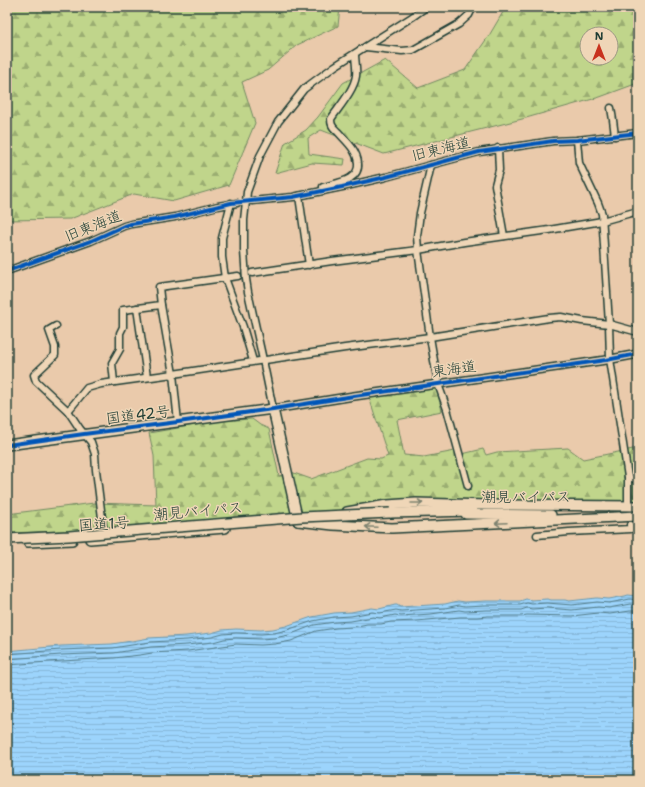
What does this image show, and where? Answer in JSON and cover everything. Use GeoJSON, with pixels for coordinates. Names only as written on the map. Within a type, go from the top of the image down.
{"type":"FeatureCollection","features":[{"type":"Feature","properties":{"kind":"highway","name":"国道42号"},"geometry":{"type":"LineString","coordinates":[[7,445],[272,409]]}},
{"type":"Feature","properties":{"kind":"highway"},"geometry":{"type":"LineString","coordinates":[[272,409],[298,521]]}},
{"type":"Feature","properties":{"kind":"highway"},"geometry":{"type":"LineString","coordinates":[[298,521],[387,505],[416,503],[638,506]]}},
{"type":"Feature","properties":{"kind":"highway","name":"潮見バイパス"},"geometry":{"type":"LineString","coordinates":[[7,539],[69,536],[302,517],[455,511],[638,510]]}},
{"type":"Feature","properties":{"kind":"highway","name":"潮見バイパス"},"geometry":{"type":"LineString","coordinates":[[390,513],[638,516]]}},
{"type":"Feature","properties":{"kind":"highway"},"geometry":{"type":"LineString","coordinates":[[298,521],[333,525],[392,528],[638,516]]}},
{"type":"Feature","properties":{"kind":"highway","name":"国道1号"},"geometry":{"type":"LineString","coordinates":[[7,543],[161,534],[298,521]]}},
{"type":"Feature","properties":{"kind":"main road","name":"東海道"},"geometry":{"type":"LineString","coordinates":[[272,409],[638,354]]}},
{"type":"Feature","properties":{"kind":"street"},"geometry":{"type":"LineString","coordinates":[[272,409],[246,279],[244,220],[247,192],[260,156],[278,122],[304,89],[335,66],[426,7]]}},
{"type":"Feature","properties":{"kind":"street"},"geometry":{"type":"LineString","coordinates":[[366,47],[402,51],[413,50],[459,24],[469,15],[474,7]]}},
{"type":"Feature","properties":{"kind":"street"},"geometry":{"type":"LineString","coordinates":[[324,191],[323,187],[350,179],[357,173],[359,167],[358,159],[353,147],[335,130],[331,119],[355,83],[355,54]]}},
{"type":"Feature","properties":{"kind":"street"},"geometry":{"type":"LineString","coordinates":[[610,108],[615,136]]}},
{"type":"Feature","properties":{"kind":"street","name":"旧東海道"},"geometry":{"type":"LineString","coordinates":[[252,201],[299,196],[324,191],[386,177],[498,148],[638,133]]}},
{"type":"Feature","properties":{"kind":"street"},"geometry":{"type":"LineString","coordinates":[[576,140],[579,163],[602,214],[610,359],[628,477],[628,501]]}},
{"type":"Feature","properties":{"kind":"street"},"geometry":{"type":"LineString","coordinates":[[498,148],[499,170],[496,185],[504,236]]}},
{"type":"Feature","properties":{"kind":"street"},"geometry":{"type":"LineString","coordinates":[[431,165],[420,213],[417,236],[418,250],[438,384],[447,409],[468,486]]}},
{"type":"Feature","properties":{"kind":"street"},"geometry":{"type":"LineString","coordinates":[[299,196],[309,265]]}},
{"type":"Feature","properties":{"kind":"street","name":"旧東海道"},"geometry":{"type":"LineString","coordinates":[[7,271],[91,241],[124,226],[175,217],[234,203],[222,238],[222,257],[225,278]]}},
{"type":"Feature","properties":{"kind":"street"},"geometry":{"type":"LineString","coordinates":[[252,273],[418,250],[602,221],[638,211]]}},
{"type":"Feature","properties":{"kind":"street"},"geometry":{"type":"LineString","coordinates":[[178,422],[173,374],[159,287],[238,276]]}},
{"type":"Feature","properties":{"kind":"street"},"geometry":{"type":"LineString","coordinates":[[225,278],[243,327],[253,362]]}},
{"type":"Feature","properties":{"kind":"street"},"geometry":{"type":"LineString","coordinates":[[114,382],[112,363],[120,349],[120,333],[123,327],[123,310],[161,305]]}},
{"type":"Feature","properties":{"kind":"street"},"geometry":{"type":"LineString","coordinates":[[137,308],[147,377]]}},
{"type":"Feature","properties":{"kind":"street"},"geometry":{"type":"LineString","coordinates":[[68,411],[87,388],[114,382],[430,337],[549,318],[562,317],[609,324],[638,332]]}},
{"type":"Feature","properties":{"kind":"street"},"geometry":{"type":"LineString","coordinates":[[56,326],[50,330],[55,347],[55,355],[34,375],[36,381],[68,411],[91,442],[95,454],[103,526]]}},
{"type":"Feature","properties":{"kind":"street"},"geometry":{"type":"LineString","coordinates":[[628,477],[638,480]]}},
{"type":"Feature","properties":{"kind":"street"},"geometry":{"type":"LineString","coordinates":[[537,535],[630,527],[638,529]]}},
{"type":"Feature","properties":{"kind":"green space"},"geometry":{"type":"Polygon","coordinates":[[[7,7],[340,7],[338,26],[297,45],[268,70],[242,82],[255,123],[229,185],[174,201],[134,194],[70,219],[7,220],[7,7]]]}},
{"type":"Feature","properties":{"kind":"green space"},"geometry":{"type":"Polygon","coordinates":[[[506,7],[638,7],[638,83],[600,97],[526,118],[384,154],[321,130],[308,138],[309,154],[345,159],[344,165],[312,163],[275,173],[285,143],[306,130],[318,117],[343,83],[385,60],[418,88],[465,70],[490,34],[506,7]]]}},
{"type":"Feature","properties":{"kind":"green space"},"geometry":{"type":"Polygon","coordinates":[[[436,387],[442,411],[397,420],[404,455],[424,457],[455,451],[462,454],[483,449],[486,455],[497,452],[568,448],[583,459],[638,448],[638,502],[406,507],[95,530],[7,533],[7,514],[94,503],[156,505],[154,456],[149,433],[218,421],[252,419],[269,429],[279,476],[291,472],[311,479],[367,458],[381,459],[388,456],[369,397],[436,387]]]}},
{"type":"Feature","properties":{"kind":"water"},"geometry":{"type":"Polygon","coordinates":[[[628,595],[638,596],[638,780],[7,780],[7,651],[61,646],[112,644],[149,638],[211,633],[222,630],[273,629],[312,617],[372,608],[379,609],[395,605],[400,607],[445,604],[458,601],[520,601],[526,599],[569,601],[597,598],[609,599],[628,595]]]}},
{"type":"Feature","properties":{"kind":"cycle path"},"geometry":{"type":"LineString","coordinates":[[7,271],[91,241],[131,224],[175,217],[231,203],[293,197],[342,187],[386,177],[479,152],[553,141],[577,140],[638,133]]}},
{"type":"Feature","properties":{"kind":"cycle path"},"geometry":{"type":"LineString","coordinates":[[7,445],[273,409],[638,354]]}}]}
